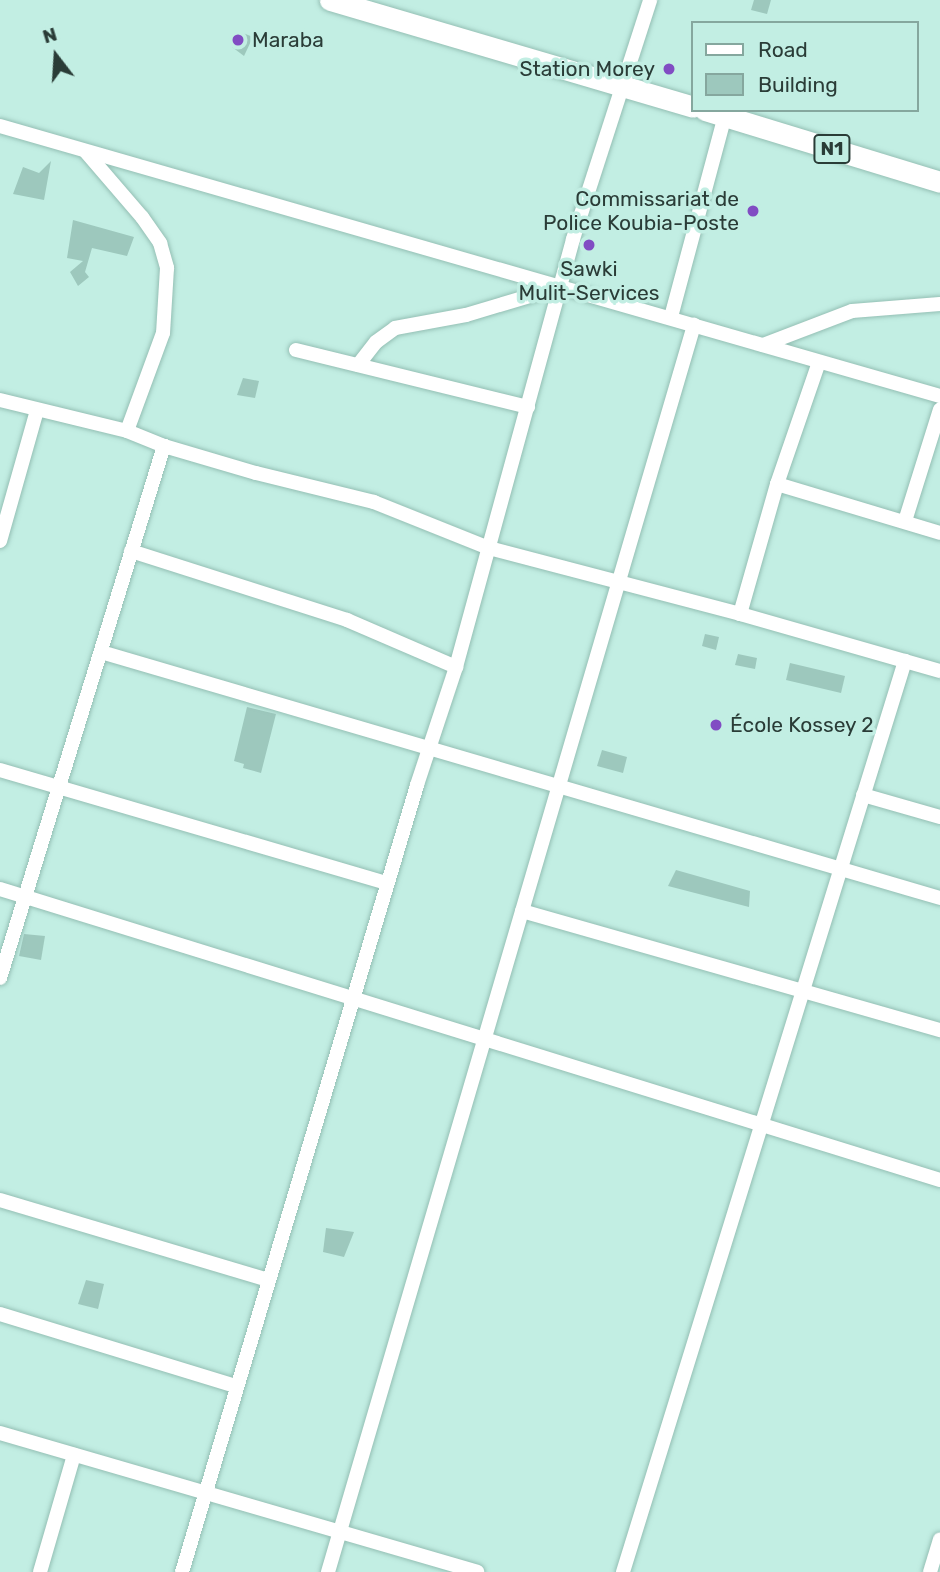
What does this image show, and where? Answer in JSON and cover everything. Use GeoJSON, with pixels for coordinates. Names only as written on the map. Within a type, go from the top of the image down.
{"type":"FeatureCollection","features":[{"type":"Feature","properties":{"kind":"main road"},"geometry":{"type":"LineString","coordinates":[[330,0],[692,107]]}},
{"type":"Feature","properties":{"kind":"main road","name":"N1"},"geometry":{"type":"LineString","coordinates":[[715,113],[940,181]]}},
{"type":"Feature","properties":{"kind":"street"},"geometry":{"type":"LineString","coordinates":[[182,1572],[387,883],[456,667],[573,239],[650,0]]}},
{"type":"Feature","properties":{"kind":"street"},"geometry":{"type":"LineString","coordinates":[[671,317],[715,113]]}},
{"type":"Feature","properties":{"kind":"street"},"geometry":{"type":"LineString","coordinates":[[0,126],[940,396]]}},
{"type":"Feature","properties":{"kind":"street"},"geometry":{"type":"LineString","coordinates":[[85,150],[142,217],[160,243],[167,268],[163,333],[127,431]]}},
{"type":"Feature","properties":{"kind":"street"},"geometry":{"type":"LineString","coordinates":[[358,365],[376,342],[395,328],[466,315],[561,287]]}},
{"type":"Feature","properties":{"kind":"street"},"geometry":{"type":"LineString","coordinates":[[762,345],[852,311],[940,304]]}},
{"type":"Feature","properties":{"kind":"street"},"geometry":{"type":"LineString","coordinates":[[328,1572],[694,325]]}},
{"type":"Feature","properties":{"kind":"street"},"geometry":{"type":"LineString","coordinates":[[296,350],[528,407]]}},
{"type":"Feature","properties":{"kind":"street"},"geometry":{"type":"LineString","coordinates":[[740,614],[777,484],[819,362]]}},
{"type":"Feature","properties":{"kind":"street"},"geometry":{"type":"LineString","coordinates":[[0,400],[127,431],[164,446],[374,502],[489,548],[740,614],[940,671]]}},
{"type":"Feature","properties":{"kind":"street"},"geometry":{"type":"LineString","coordinates":[[0,541],[37,410]]}},
{"type":"Feature","properties":{"kind":"street"},"geometry":{"type":"LineString","coordinates":[[905,521],[939,416]]}},
{"type":"Feature","properties":{"kind":"street"},"geometry":{"type":"LineString","coordinates":[[0,978],[164,446]]}},
{"type":"Feature","properties":{"kind":"street"},"geometry":{"type":"LineString","coordinates":[[777,484],[940,533]]}},
{"type":"Feature","properties":{"kind":"street"},"geometry":{"type":"LineString","coordinates":[[131,551],[346,620],[456,667]]}},
{"type":"Feature","properties":{"kind":"street"},"geometry":{"type":"LineString","coordinates":[[101,652],[940,898]]}},
{"type":"Feature","properties":{"kind":"street"},"geometry":{"type":"LineString","coordinates":[[623,1572],[905,661]]}},
{"type":"Feature","properties":{"kind":"street"},"geometry":{"type":"LineString","coordinates":[[0,770],[387,883]]}},
{"type":"Feature","properties":{"kind":"street"},"geometry":{"type":"LineString","coordinates":[[863,795],[940,817]]}},
{"type":"Feature","properties":{"kind":"street"},"geometry":{"type":"LineString","coordinates":[[0,889],[940,1180]]}},
{"type":"Feature","properties":{"kind":"street"},"geometry":{"type":"LineString","coordinates":[[522,911],[940,1031]]}},
{"type":"Feature","properties":{"kind":"street"},"geometry":{"type":"LineString","coordinates":[[0,1200],[268,1280]]}},
{"type":"Feature","properties":{"kind":"street"},"geometry":{"type":"LineString","coordinates":[[0,1314],[236,1386]]}},
{"type":"Feature","properties":{"kind":"street"},"geometry":{"type":"LineString","coordinates":[[0,1433],[476,1572]]}},
{"type":"Feature","properties":{"kind":"street"},"geometry":{"type":"LineString","coordinates":[[40,1572],[74,1455]]}},
{"type":"Feature","properties":{"kind":"street"},"geometry":{"type":"LineString","coordinates":[[930,1572],[940,1540]]}},
{"type":"Feature","properties":{"kind":"building"},"geometry":{"type":"Polygon","coordinates":[[[754,0],[771,0],[767,14],[751,10],[754,0]]]}},
{"type":"Feature","properties":{"kind":"building"},"geometry":{"type":"Polygon","coordinates":[[[238,31],[253,37],[244,56],[232,47],[238,31]]]}},
{"type":"Feature","properties":{"kind":"building"},"geometry":{"type":"Polygon","coordinates":[[[51,161],[44,200],[13,194],[23,167],[39,173],[51,161]]]}},
{"type":"Feature","properties":{"kind":"building"},"geometry":{"type":"Polygon","coordinates":[[[73,220],[134,237],[127,256],[92,248],[85,272],[89,277],[78,286],[70,272],[83,261],[67,258],[73,220]]]}},
{"type":"Feature","properties":{"kind":"building"},"geometry":{"type":"Polygon","coordinates":[[[243,378],[259,381],[255,398],[237,395],[243,378]]]}},
{"type":"Feature","properties":{"kind":"building"},"geometry":{"type":"Polygon","coordinates":[[[705,634],[719,637],[716,650],[702,646],[705,634]]]}},
{"type":"Feature","properties":{"kind":"building"},"geometry":{"type":"Polygon","coordinates":[[[738,654],[757,658],[755,669],[735,665],[738,654]]]}},
{"type":"Feature","properties":{"kind":"building"},"geometry":{"type":"Polygon","coordinates":[[[790,663],[845,676],[841,693],[786,680],[790,663]]]}},
{"type":"Feature","properties":{"kind":"building"},"geometry":{"type":"Polygon","coordinates":[[[247,707],[276,714],[261,773],[243,768],[244,764],[234,761],[247,707]]]}},
{"type":"Feature","properties":{"kind":"building"},"geometry":{"type":"Polygon","coordinates":[[[602,750],[627,757],[623,773],[597,766],[602,750]]]}},
{"type":"Feature","properties":{"kind":"building"},"geometry":{"type":"Polygon","coordinates":[[[676,870],[750,891],[749,907],[668,886],[676,870]]]}},
{"type":"Feature","properties":{"kind":"building"},"geometry":{"type":"Polygon","coordinates":[[[24,934],[45,936],[41,960],[19,956],[24,934]]]}},
{"type":"Feature","properties":{"kind":"building"},"geometry":{"type":"Polygon","coordinates":[[[326,1228],[354,1232],[344,1257],[323,1252],[326,1228]]]}},
{"type":"Feature","properties":{"kind":"building"},"geometry":{"type":"Polygon","coordinates":[[[86,1280],[104,1284],[98,1309],[78,1304],[86,1280]]]}},
{"type":"Feature","properties":{"kind":"place","name":"Maraba"},"geometry":{"type":"Point","coordinates":[238,40]}},
{"type":"Feature","properties":{"kind":"place","name":"Station Morey"},"geometry":{"type":"Point","coordinates":[669,69]}},
{"type":"Feature","properties":{"kind":"place","name":"Commissariat de Police Koubia-Poste"},"geometry":{"type":"Point","coordinates":[753,211]}},
{"type":"Feature","properties":{"kind":"place","name":"Sawki Mulit-Services"},"geometry":{"type":"Point","coordinates":[589,245]}},
{"type":"Feature","properties":{"kind":"place","name":"École Kossey 2"},"geometry":{"type":"Point","coordinates":[716,725]}}]}
